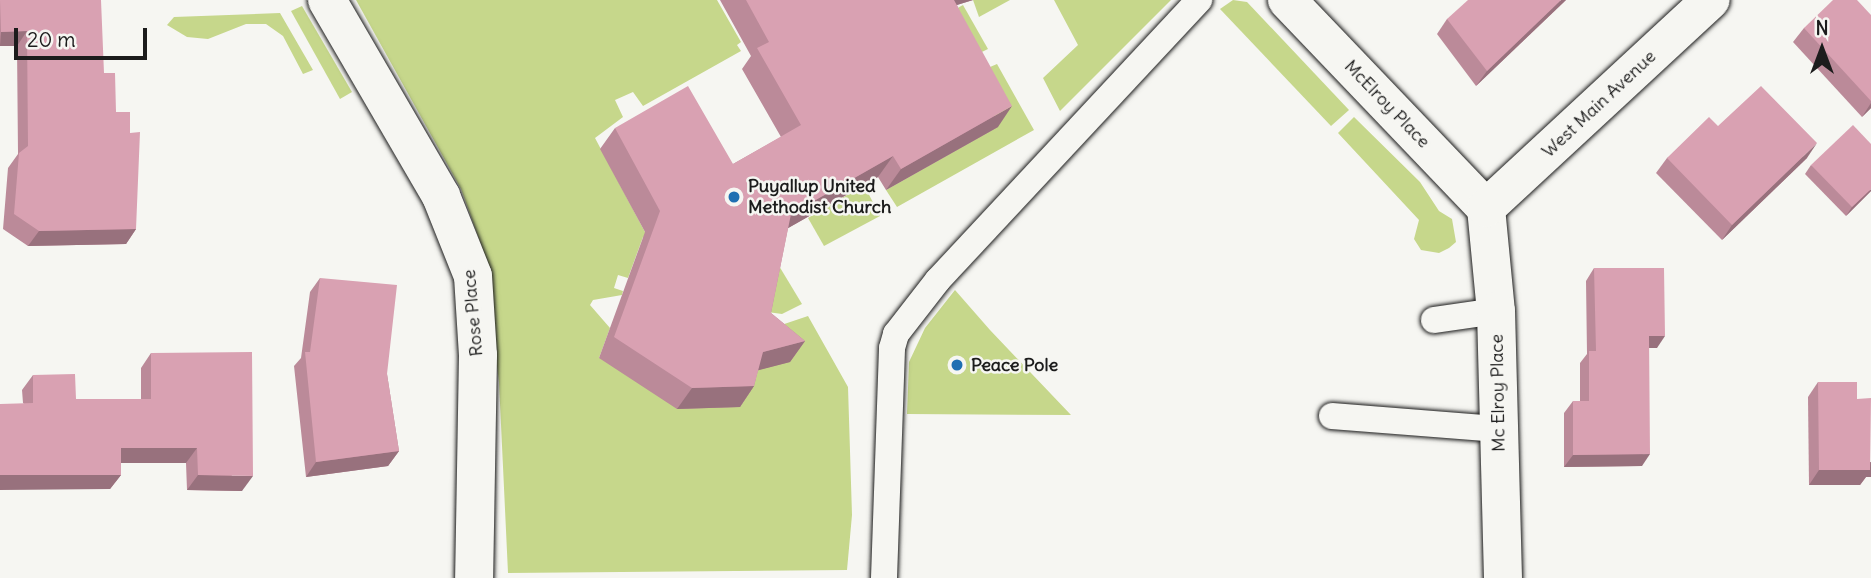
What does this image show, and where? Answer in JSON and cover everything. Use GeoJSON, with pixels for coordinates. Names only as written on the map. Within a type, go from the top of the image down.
{"type":"FeatureCollection","features":[{"type":"Feature","properties":{"kind":"street","name":"Rose Place"},"geometry":{"type":"LineString","coordinates":[[327,0],[441,197],[473,276],[478,355],[474,578]]}},
{"type":"Feature","properties":{"kind":"street","name":"McElroy Place"},"geometry":{"type":"LineString","coordinates":[[1287,0],[1486,208]]}},
{"type":"Feature","properties":{"kind":"street","name":"West Main Avenue"},"geometry":{"type":"LineString","coordinates":[[1486,208],[1711,0]]}},
{"type":"Feature","properties":{"kind":"street","name":"Mc Elroy Place"},"geometry":{"type":"LineString","coordinates":[[1486,208],[1496,311],[1503,578]]}},
{"type":"Feature","properties":{"kind":"lane"},"geometry":{"type":"LineString","coordinates":[[884,578],[892,348],[897,334],[938,280],[1199,0]]}},
{"type":"Feature","properties":{"kind":"lane"},"geometry":{"type":"LineString","coordinates":[[1434,320],[1496,311]]}},
{"type":"Feature","properties":{"kind":"lane"},"geometry":{"type":"LineString","coordinates":[[1332,416],[1499,429]]}},
{"type":"Feature","properties":{"kind":"green space"},"geometry":{"type":"Polygon","coordinates":[[[356,0],[717,0],[741,42],[737,45],[741,51],[643,106],[633,92],[615,100],[623,117],[595,138],[645,232],[657,234],[643,237],[628,278],[618,275],[614,288],[623,291],[622,295],[593,300],[590,305],[610,328],[599,358],[755,334],[808,316],[848,387],[852,515],[847,570],[508,573],[499,382],[482,247],[461,189],[356,0]]]}},
{"type":"Feature","properties":{"kind":"green space"},"geometry":{"type":"Polygon","coordinates":[[[973,0],[1010,0],[979,17],[973,0]]]}},
{"type":"Feature","properties":{"kind":"green space"},"geometry":{"type":"Polygon","coordinates":[[[1054,0],[1171,0],[1060,111],[1043,78],[1078,45],[1054,0]]]}},
{"type":"Feature","properties":{"kind":"green space"},"geometry":{"type":"Polygon","coordinates":[[[1233,0],[1247,2],[1349,110],[1331,126],[1220,9],[1233,0]]]}},
{"type":"Feature","properties":{"kind":"green space"},"geometry":{"type":"Polygon","coordinates":[[[963,5],[988,49],[961,62],[938,19],[963,5]]]}},
{"type":"Feature","properties":{"kind":"green space"},"geometry":{"type":"Polygon","coordinates":[[[302,6],[352,92],[340,99],[291,11],[302,6]]]}},
{"type":"Feature","properties":{"kind":"green space"},"geometry":{"type":"Polygon","coordinates":[[[280,13],[313,70],[303,74],[283,36],[266,24],[246,24],[208,39],[187,37],[167,25],[174,17],[280,13]]]}},
{"type":"Feature","properties":{"kind":"green space"},"geometry":{"type":"Polygon","coordinates":[[[997,64],[1034,130],[897,207],[886,190],[997,127],[969,76],[997,64]]]}},
{"type":"Feature","properties":{"kind":"green space"},"geometry":{"type":"Polygon","coordinates":[[[1354,117],[1420,182],[1439,211],[1452,219],[1456,242],[1449,248],[1439,253],[1421,250],[1414,239],[1419,220],[1338,133],[1354,117]]]}},
{"type":"Feature","properties":{"kind":"green space"},"geometry":{"type":"Polygon","coordinates":[[[864,185],[880,216],[824,246],[808,218],[864,185]]]}},
{"type":"Feature","properties":{"kind":"green space"},"geometry":{"type":"Polygon","coordinates":[[[764,241],[802,304],[782,314],[760,311],[764,241]]]}},
{"type":"Feature","properties":{"kind":"green space"},"geometry":{"type":"Polygon","coordinates":[[[955,290],[1071,415],[907,414],[909,362],[925,328],[955,290]]]}},
{"type":"Feature","properties":{"kind":"building"},"geometry":{"type":"Polygon","coordinates":[[[0,0],[101,0],[104,73],[115,73],[116,112],[130,112],[130,133],[140,132],[136,229],[39,231],[14,214],[19,153],[28,146],[27,31],[1,32],[0,0]]]}},
{"type":"Feature","properties":{"kind":"building","name":"Puyallup United Methodist Church"},"geometry":{"type":"Polygon","coordinates":[[[746,0],[954,0],[1012,106],[901,169],[893,156],[791,214],[771,313],[805,341],[763,352],[754,386],[692,388],[614,337],[660,211],[615,128],[688,86],[733,164],[801,125],[757,48],[769,42],[746,0]]]}},
{"type":"Feature","properties":{"kind":"building"},"geometry":{"type":"Polygon","coordinates":[[[1468,0],[1561,0],[1487,71],[1447,19],[1468,0]]]}},
{"type":"Feature","properties":{"kind":"building"},"geometry":{"type":"Polygon","coordinates":[[[1833,0],[1857,0],[1871,15],[1871,101],[1804,28],[1833,0]]]}},
{"type":"Feature","properties":{"kind":"building"},"geometry":{"type":"Polygon","coordinates":[[[1761,86],[1817,143],[1732,225],[1667,158],[1709,117],[1718,126],[1761,86]]]}},
{"type":"Feature","properties":{"kind":"building"},"geometry":{"type":"Polygon","coordinates":[[[1853,125],[1871,144],[1871,189],[1852,207],[1811,165],[1853,125]]]}},
{"type":"Feature","properties":{"kind":"building"},"geometry":{"type":"Polygon","coordinates":[[[1594,268],[1664,268],[1665,336],[1649,336],[1650,454],[1573,455],[1573,401],[1589,401],[1589,351],[1596,351],[1594,268]]]}},
{"type":"Feature","properties":{"kind":"building"},"geometry":{"type":"Polygon","coordinates":[[[320,278],[397,285],[387,374],[399,451],[316,462],[305,352],[310,352],[320,278]]]}},
{"type":"Feature","properties":{"kind":"building"},"geometry":{"type":"Polygon","coordinates":[[[252,352],[253,476],[198,475],[197,448],[121,448],[121,475],[0,475],[0,404],[33,403],[33,375],[75,374],[76,399],[151,399],[151,353],[252,352]]]}},
{"type":"Feature","properties":{"kind":"building"},"geometry":{"type":"Polygon","coordinates":[[[1818,382],[1857,382],[1857,399],[1871,398],[1870,470],[1819,470],[1818,382]]]}},
{"type":"Feature","properties":{"kind":"place","name":"Puyallup United Methodist Church"},"geometry":{"type":"Point","coordinates":[734,197]}},
{"type":"Feature","properties":{"kind":"place","name":"Peace Pole"},"geometry":{"type":"Point","coordinates":[957,365]}}]}
